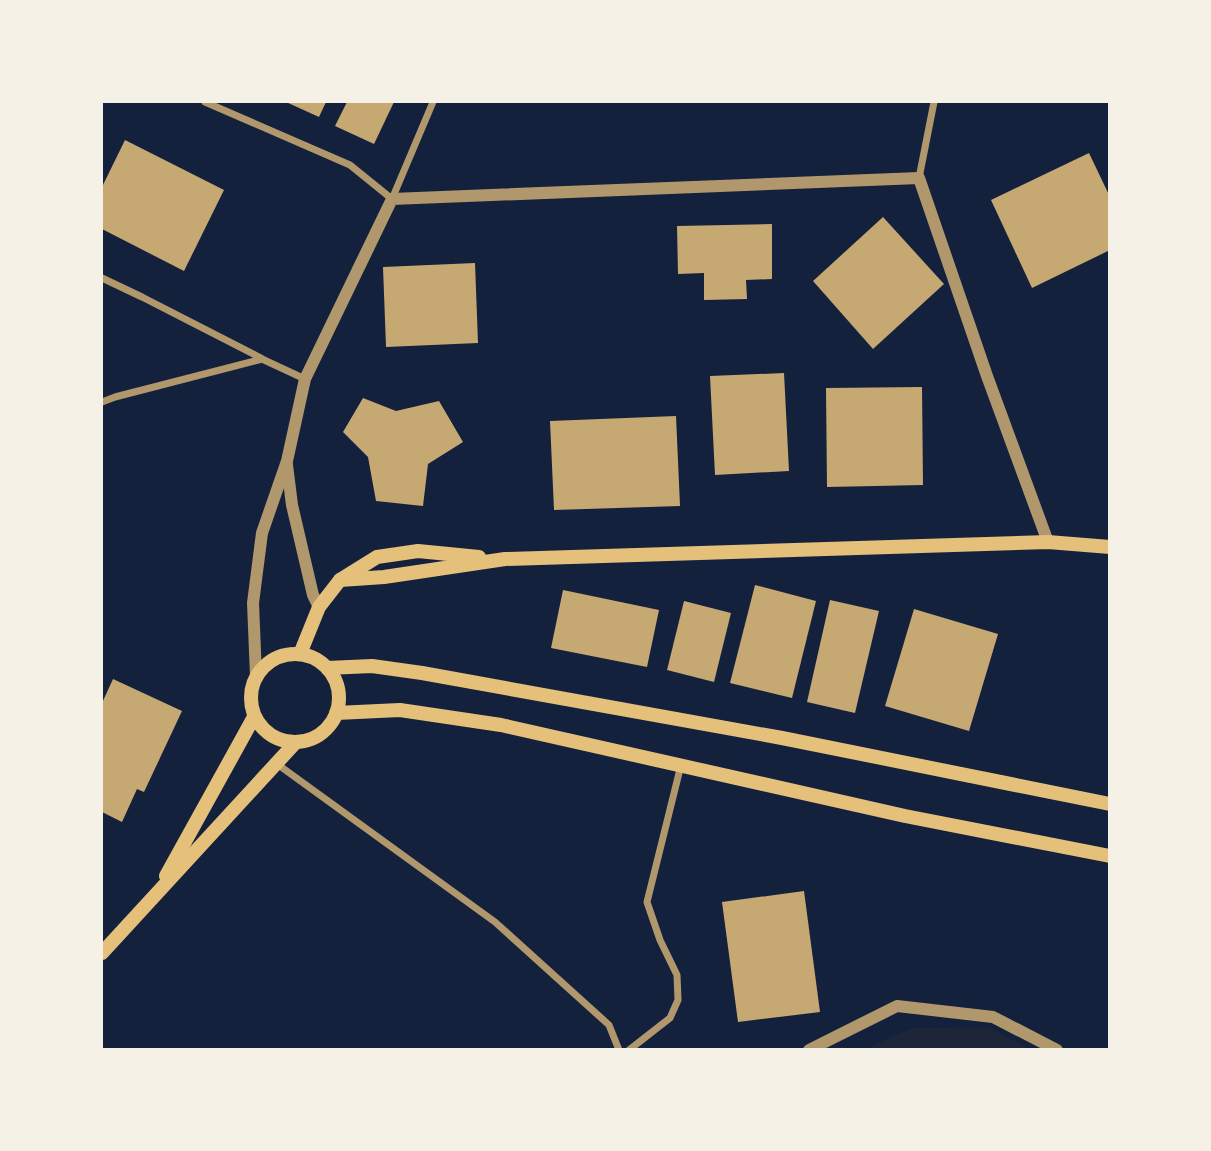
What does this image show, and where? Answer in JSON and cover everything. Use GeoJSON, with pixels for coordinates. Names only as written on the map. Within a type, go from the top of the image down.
{"type":"FeatureCollection","features":[{"type":"Feature","properties":{"kind":"main road"},"geometry":{"type":"LineString","coordinates":[[300,654],[319,607],[340,580],[377,557],[418,551],[505,559],[1048,542],[1110,547]]}},
{"type":"Feature","properties":{"kind":"main road"},"geometry":{"type":"LineString","coordinates":[[290,654],[300,654],[319,661],[327,668],[334,677],[339,701],[330,725],[321,734],[309,740],[284,741],[261,728],[254,717],[251,689],[256,676],[271,661],[290,654]]}},
{"type":"Feature","properties":{"kind":"main road"},"geometry":{"type":"LineString","coordinates":[[327,668],[372,666],[422,673],[782,738],[1110,804]]}},
{"type":"Feature","properties":{"kind":"main road"},"geometry":{"type":"LineString","coordinates":[[336,713],[400,710],[501,725],[905,816],[1110,856]]}},
{"type":"Feature","properties":{"kind":"main road"},"geometry":{"type":"LineString","coordinates":[[153,898],[254,717]]}},
{"type":"Feature","properties":{"kind":"main road"},"geometry":{"type":"LineString","coordinates":[[102,953],[296,742]]}},
{"type":"Feature","properties":{"kind":"street"},"geometry":{"type":"LineString","coordinates":[[205,102],[350,165],[392,199],[919,178]]}},
{"type":"Feature","properties":{"kind":"street"},"geometry":{"type":"LineString","coordinates":[[256,676],[253,603],[262,533],[287,461],[304,379],[392,199],[433,102]]}},
{"type":"Feature","properties":{"kind":"street"},"geometry":{"type":"LineString","coordinates":[[934,102],[919,178],[1048,542]]}},
{"type":"Feature","properties":{"kind":"street"},"geometry":{"type":"LineString","coordinates":[[102,278],[304,379]]}},
{"type":"Feature","properties":{"kind":"street"},"geometry":{"type":"LineString","coordinates":[[102,402],[262,359]]}},
{"type":"Feature","properties":{"kind":"street"},"geometry":{"type":"LineString","coordinates":[[287,461],[292,505],[313,595],[319,607]]}},
{"type":"Feature","properties":{"kind":"street"},"geometry":{"type":"LineString","coordinates":[[276,764],[495,922],[609,1025],[620,1049]]}},
{"type":"Feature","properties":{"kind":"street"},"geometry":{"type":"LineString","coordinates":[[629,1049],[670,1018],[678,1000],[677,975],[660,940],[647,902],[681,765]]}},
{"type":"Feature","properties":{"kind":"street"},"geometry":{"type":"LineString","coordinates":[[809,1049],[897,1006],[993,1017],[1057,1049]]}},
{"type":"Feature","properties":{"kind":"shaded area"},"geometry":{"type":"Polygon","coordinates":[[[989,1027],[1029,1049],[865,1049],[912,1028],[989,1027]]]}},
{"type":"Feature","properties":{"kind":"building"},"geometry":{"type":"Polygon","coordinates":[[[286,102],[326,102],[319,117],[286,102]]]}},
{"type":"Feature","properties":{"kind":"building"},"geometry":{"type":"Polygon","coordinates":[[[347,102],[394,102],[374,144],[335,126],[347,102]]]}},
{"type":"Feature","properties":{"kind":"building"},"geometry":{"type":"Polygon","coordinates":[[[125,140],[224,190],[184,271],[102,229],[102,187],[125,140]]]}},
{"type":"Feature","properties":{"kind":"building"},"geometry":{"type":"Polygon","coordinates":[[[1089,153],[1110,197],[1110,250],[1032,288],[991,200],[1089,153]]]}},
{"type":"Feature","properties":{"kind":"building"},"geometry":{"type":"Polygon","coordinates":[[[883,217],[944,284],[873,349],[813,281],[883,217]]]}},
{"type":"Feature","properties":{"kind":"building"},"geometry":{"type":"Polygon","coordinates":[[[772,224],[772,279],[746,280],[747,299],[704,300],[704,273],[678,274],[677,226],[772,224]]]}},
{"type":"Feature","properties":{"kind":"building"},"geometry":{"type":"Polygon","coordinates":[[[475,263],[478,343],[386,347],[383,267],[475,263]]]}},
{"type":"Feature","properties":{"kind":"building"},"geometry":{"type":"Polygon","coordinates":[[[784,373],[789,471],[715,475],[710,376],[784,373]]]}},
{"type":"Feature","properties":{"kind":"building"},"geometry":{"type":"Polygon","coordinates":[[[922,387],[923,485],[827,487],[826,388],[922,387]]]}},
{"type":"Feature","properties":{"kind":"building"},"geometry":{"type":"Polygon","coordinates":[[[363,398],[396,411],[439,401],[463,442],[428,464],[423,506],[376,501],[368,457],[343,432],[363,398]]]}},
{"type":"Feature","properties":{"kind":"building"},"geometry":{"type":"Polygon","coordinates":[[[676,416],[680,506],[554,510],[550,421],[676,416]]]}},
{"type":"Feature","properties":{"kind":"building"},"geometry":{"type":"Polygon","coordinates":[[[755,585],[816,601],[792,698],[730,683],[755,585]]]}},
{"type":"Feature","properties":{"kind":"building"},"geometry":{"type":"Polygon","coordinates":[[[563,590],[659,610],[647,667],[551,648],[563,590]]]}},
{"type":"Feature","properties":{"kind":"building"},"geometry":{"type":"Polygon","coordinates":[[[830,600],[879,611],[855,713],[807,702],[830,600]]]}},
{"type":"Feature","properties":{"kind":"building"},"geometry":{"type":"Polygon","coordinates":[[[684,601],[731,613],[714,682],[667,670],[684,601]]]}},
{"type":"Feature","properties":{"kind":"building"},"geometry":{"type":"Polygon","coordinates":[[[914,609],[998,634],[969,731],[885,706],[914,609]]]}},
{"type":"Feature","properties":{"kind":"building"},"geometry":{"type":"Polygon","coordinates":[[[113,679],[182,711],[144,792],[137,789],[122,822],[102,812],[102,703],[113,679]]]}},
{"type":"Feature","properties":{"kind":"building"},"geometry":{"type":"Polygon","coordinates":[[[804,891],[820,1012],[738,1022],[722,902],[804,891]]]}}]}
